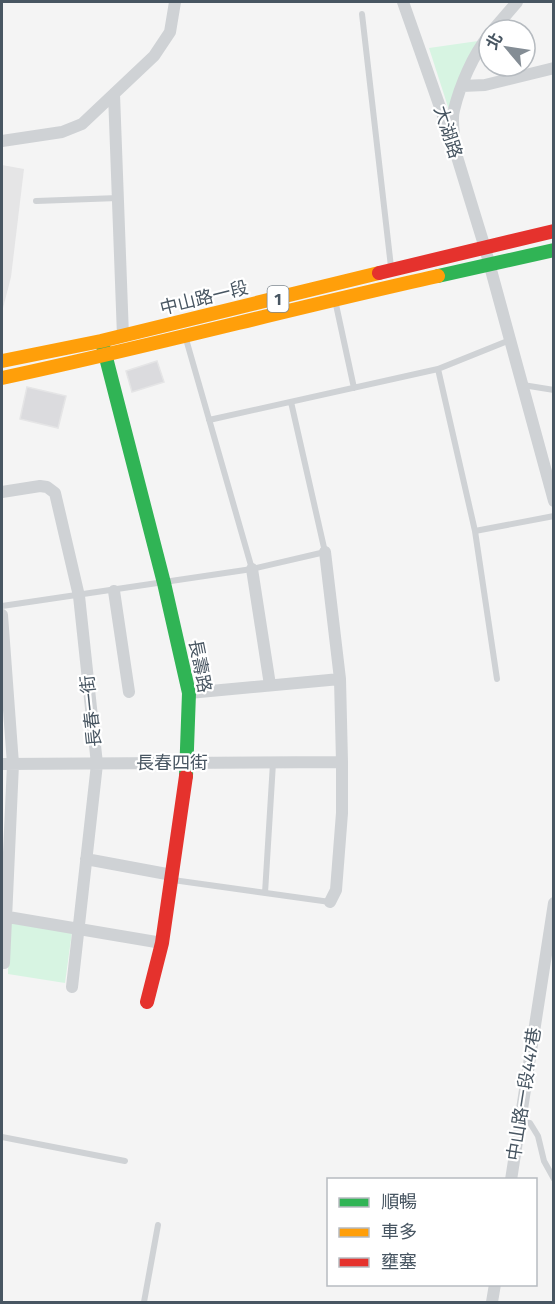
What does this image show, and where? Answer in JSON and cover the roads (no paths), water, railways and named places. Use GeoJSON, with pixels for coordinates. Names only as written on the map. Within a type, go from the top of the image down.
{"type":"FeatureCollection","features":[{"type":"Feature","properties":{"kind":"main road","name":"中山路一段"},"geometry":{"type":"LineString","coordinates":[[2,361],[123,336],[554,231]]}},
{"type":"Feature","properties":{"kind":"main road","name":"中山路一段"},"geometry":{"type":"LineString","coordinates":[[2,378],[107,356],[335,298],[554,250]]}},
{"type":"Feature","properties":{"kind":"main road","name":"長壽路"},"geometry":{"type":"LineString","coordinates":[[101,341],[107,356],[164,583],[189,693],[188,763],[162,943],[147,1002]]}},
{"type":"Feature","properties":{"kind":"street"},"geometry":{"type":"LineString","coordinates":[[2,141],[51,134],[82,124],[154,56],[170,32],[175,2]]}},
{"type":"Feature","properties":{"kind":"street","name":"大湖路"},"geometry":{"type":"LineString","coordinates":[[403,2],[454,147],[488,265]]}},
{"type":"Feature","properties":{"kind":"street"},"geometry":{"type":"LineString","coordinates":[[503,18],[517,2]]}},
{"type":"Feature","properties":{"kind":"street"},"geometry":{"type":"LineString","coordinates":[[454,147],[453,112],[462,86],[477,55]]}},
{"type":"Feature","properties":{"kind":"street"},"geometry":{"type":"LineString","coordinates":[[462,86],[485,85],[554,68]]}},
{"type":"Feature","properties":{"kind":"street"},"geometry":{"type":"LineString","coordinates":[[114,94],[123,336]]}},
{"type":"Feature","properties":{"kind":"street"},"geometry":{"type":"LineString","coordinates":[[488,265],[554,501]]}},
{"type":"Feature","properties":{"kind":"street","name":"長春一街"},"geometry":{"type":"LineString","coordinates":[[2,492],[40,486],[47,487],[55,493],[79,596],[96,764],[72,987]]}},
{"type":"Feature","properties":{"kind":"street"},"geometry":{"type":"LineString","coordinates":[[325,552],[340,679],[342,762],[342,813],[336,890],[330,902]]}},
{"type":"Feature","properties":{"kind":"street"},"geometry":{"type":"LineString","coordinates":[[252,570],[270,685]]}},
{"type":"Feature","properties":{"kind":"street"},"geometry":{"type":"LineString","coordinates":[[114,591],[129,692]]}},
{"type":"Feature","properties":{"kind":"street"},"geometry":{"type":"LineString","coordinates":[[2,615],[7,764],[4,963]]}},
{"type":"Feature","properties":{"kind":"street"},"geometry":{"type":"LineString","coordinates":[[189,693],[340,679]]}},
{"type":"Feature","properties":{"kind":"street","name":"長春四街"},"geometry":{"type":"LineString","coordinates":[[7,764],[342,762]]}},
{"type":"Feature","properties":{"kind":"street"},"geometry":{"type":"LineString","coordinates":[[86,859],[172,878]]}},
{"type":"Feature","properties":{"kind":"street","name":"中山路一段447巷"},"geometry":{"type":"LineString","coordinates":[[511,1178],[554,903]]}},
{"type":"Feature","properties":{"kind":"street"},"geometry":{"type":"LineString","coordinates":[[4,916],[162,943]]}},
{"type":"Feature","properties":{"kind":"street"},"geometry":{"type":"LineString","coordinates":[[492,1302],[495,1286]]}},
{"type":"Feature","properties":{"kind":"lane"},"geometry":{"type":"LineString","coordinates":[[362,14],[391,271]]}},
{"type":"Feature","properties":{"kind":"lane"},"geometry":{"type":"LineString","coordinates":[[36,201],[118,198]]}},
{"type":"Feature","properties":{"kind":"lane"},"geometry":{"type":"LineString","coordinates":[[335,298],[354,388]]}},
{"type":"Feature","properties":{"kind":"lane"},"geometry":{"type":"LineString","coordinates":[[185,335],[252,570]]}},
{"type":"Feature","properties":{"kind":"lane"},"geometry":{"type":"LineString","coordinates":[[209,420],[438,369],[510,340]]}},
{"type":"Feature","properties":{"kind":"lane"},"geometry":{"type":"LineString","coordinates":[[438,369],[475,531],[497,679]]}},
{"type":"Feature","properties":{"kind":"lane"},"geometry":{"type":"LineString","coordinates":[[523,385],[554,390]]}},
{"type":"Feature","properties":{"kind":"lane"},"geometry":{"type":"LineString","coordinates":[[2,606],[252,570],[325,552],[291,402]]}},
{"type":"Feature","properties":{"kind":"lane"},"geometry":{"type":"LineString","coordinates":[[475,531],[554,516]]}},
{"type":"Feature","properties":{"kind":"lane"},"geometry":{"type":"LineString","coordinates":[[265,893],[273,763]]}},
{"type":"Feature","properties":{"kind":"lane"},"geometry":{"type":"LineString","coordinates":[[172,878],[330,902]]}},
{"type":"Feature","properties":{"kind":"lane"},"geometry":{"type":"LineString","coordinates":[[520,1122],[530,1123],[538,1136],[544,1161],[554,1179]]}},
{"type":"Feature","properties":{"kind":"lane"},"geometry":{"type":"LineString","coordinates":[[2,1137],[125,1161]]}},
{"type":"Feature","properties":{"kind":"lane"},"geometry":{"type":"LineString","coordinates":[[144,1302],[158,1225]]}}]}
